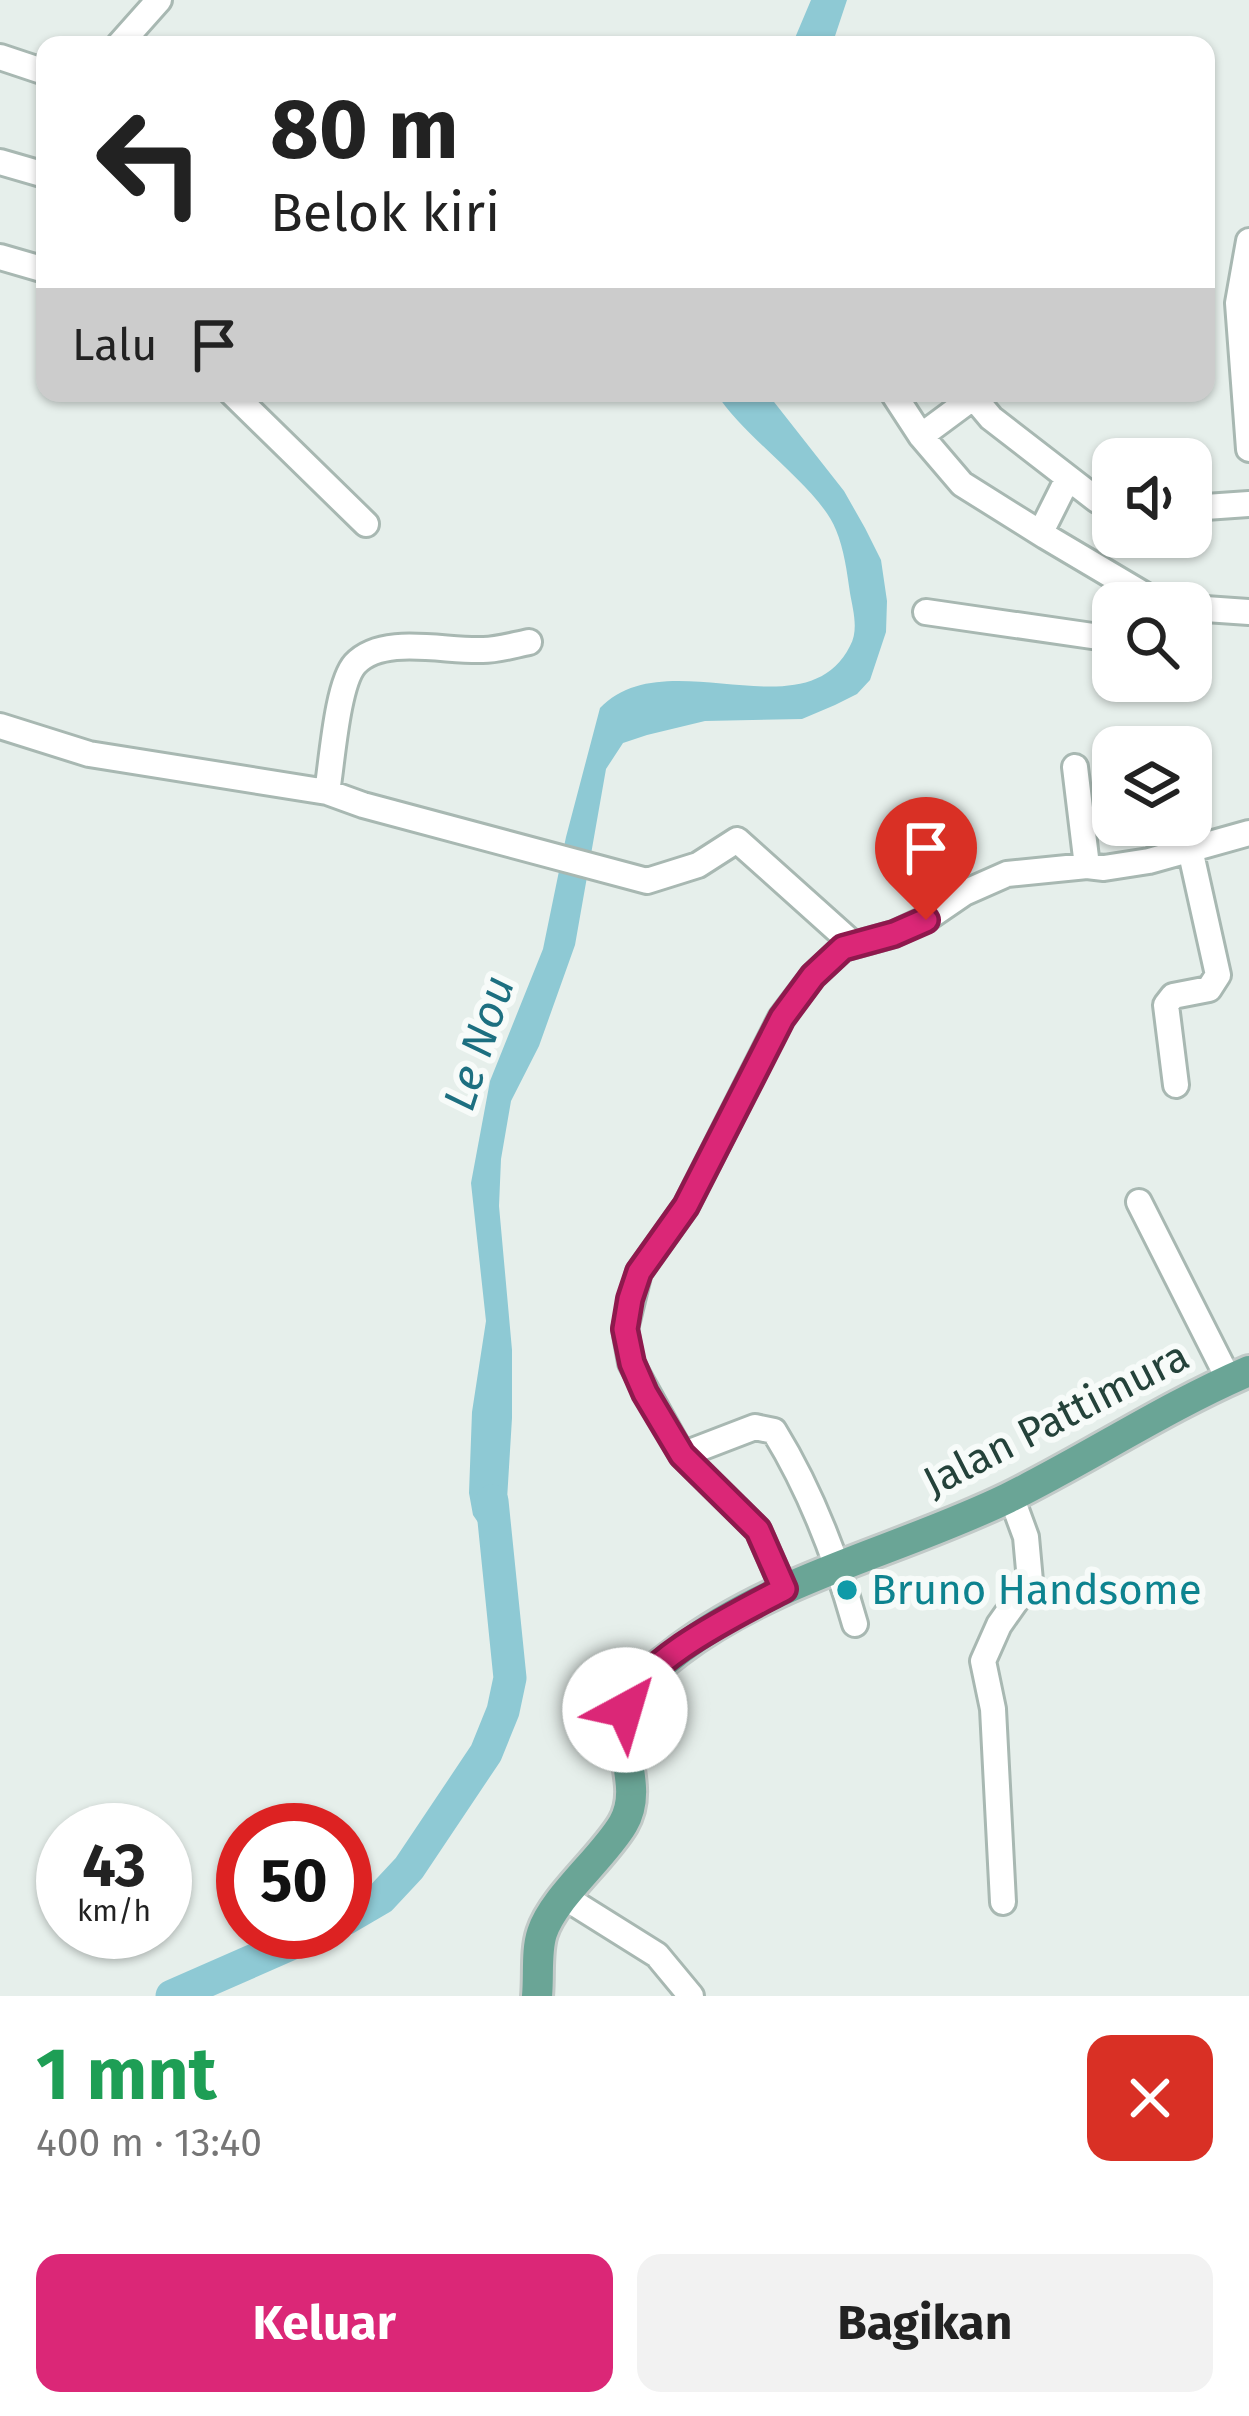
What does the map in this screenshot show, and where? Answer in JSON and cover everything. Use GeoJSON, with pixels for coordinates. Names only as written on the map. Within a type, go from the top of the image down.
{"type":"FeatureCollection","features":[{"type":"Feature","properties":{"kind":"main road","name":"Jalan Pattimura"},"geometry":{"type":"LineString","coordinates":[[538,1996],[542,1934],[554,1911],[624,1822],[633,1801],[623,1727],[632,1691],[648,1674],[706,1630],[784,1589],[1011,1496],[1239,1375]]}},
{"type":"Feature","properties":{"kind":"street"},"geometry":{"type":"LineString","coordinates":[[126,36],[159,0]]}},
{"type":"Feature","properties":{"kind":"street"},"geometry":{"type":"LineString","coordinates":[[0,57],[36,69]]}},
{"type":"Feature","properties":{"kind":"street"},"geometry":{"type":"LineString","coordinates":[[0,162],[36,172]]}},
{"type":"Feature","properties":{"kind":"street"},"geometry":{"type":"LineString","coordinates":[[1249,241],[1238,316],[1249,449]]}},
{"type":"Feature","properties":{"kind":"street"},"geometry":{"type":"LineString","coordinates":[[0,257],[36,267]]}},
{"type":"Feature","properties":{"kind":"street"},"geometry":{"type":"LineString","coordinates":[[241,402],[366,524]]}},
{"type":"Feature","properties":{"kind":"street"},"geometry":{"type":"LineString","coordinates":[[898,402],[962,484],[1123,582]]}},
{"type":"Feature","properties":{"kind":"street"},"geometry":{"type":"LineString","coordinates":[[921,436],[965,402]]}},
{"type":"Feature","properties":{"kind":"street"},"geometry":{"type":"LineString","coordinates":[[982,402],[1092,497]]}},
{"type":"Feature","properties":{"kind":"street"},"geometry":{"type":"LineString","coordinates":[[1045,536],[1043,529],[1068,478]]}},
{"type":"Feature","properties":{"kind":"street"},"geometry":{"type":"LineString","coordinates":[[1212,507],[1249,504]]}},
{"type":"Feature","properties":{"kind":"street"},"geometry":{"type":"LineString","coordinates":[[1212,609],[1249,612]]}},
{"type":"Feature","properties":{"kind":"street"},"geometry":{"type":"LineString","coordinates":[[926,613],[1092,636]]}},
{"type":"Feature","properties":{"kind":"street"},"geometry":{"type":"LineString","coordinates":[[327,792],[353,665],[371,653],[395,648],[486,650],[529,642]]}},
{"type":"Feature","properties":{"kind":"street"},"geometry":{"type":"LineString","coordinates":[[0,726],[89,754],[327,792],[646,881],[698,865],[737,839],[853,944]]}},
{"type":"Feature","properties":{"kind":"street"},"geometry":{"type":"LineString","coordinates":[[1075,767],[1087,866]]}},
{"type":"Feature","properties":{"kind":"street"},"geometry":{"type":"LineString","coordinates":[[784,1589],[758,1530],[682,1455],[632,1363],[625,1329],[639,1272],[686,1206],[782,1018],[813,976],[853,944],[910,927],[964,892],[1007,874],[1104,868],[1249,833]]}},
{"type":"Feature","properties":{"kind":"street"},"geometry":{"type":"LineString","coordinates":[[1176,1085],[1166,1005],[1173,996],[1209,989],[1217,981],[1190,849]]}},
{"type":"Feature","properties":{"kind":"street"},"geometry":{"type":"LineString","coordinates":[[1139,1202],[1239,1375]]}},
{"type":"Feature","properties":{"kind":"street"},"geometry":{"type":"LineString","coordinates":[[682,1455],[755,1427],[774,1431],[793,1461],[838,1564],[855,1624]]}},
{"type":"Feature","properties":{"kind":"street"},"geometry":{"type":"LineString","coordinates":[[1003,1902],[993,1709],[983,1661],[999,1625],[1030,1581],[1026,1537],[1011,1496]]}},
{"type":"Feature","properties":{"kind":"street"},"geometry":{"type":"LineString","coordinates":[[566,1898],[657,1954],[691,1996]]}},
{"type":"Feature","properties":{"kind":"water"},"geometry":{"type":"Polygon","coordinates":[[[811,0],[847,0],[835,36],[796,36],[811,0]]]}},
{"type":"Feature","properties":{"kind":"water"},"geometry":{"type":"Polygon","coordinates":[[[723,402],[774,402],[844,491],[881,560],[886,632],[870,680],[857,694],[835,705],[802,719],[705,721],[647,735],[623,743],[606,769],[575,945],[539,1046],[511,1101],[501,1159],[499,1206],[512,1350],[512,1418],[506,1516],[495,1547],[473,1515],[469,1493],[472,1412],[486,1321],[471,1183],[490,1081],[543,949],[600,708],[628,689],[661,682],[801,684],[829,671],[850,646],[854,633],[836,530],[814,497],[723,402]]]}},
{"type":"Feature","properties":{"kind":"waterway","name":"Le Nou"},"geometry":{"type":"LineString","coordinates":[[372,1903],[409,1868],[486,1753],[503,1711],[510,1678],[492,1501]]}},
{"type":"Feature","properties":{"kind":"waterway","name":"Le Nou"},"geometry":{"type":"LineString","coordinates":[[172,1996],[256,1959]]}},
{"type":"Feature","properties":{"kind":"place","name":"Bruno Handsome"},"geometry":{"type":"Point","coordinates":[847,1590]}},
{"type":"Feature","properties":{"kind":"route"},"geometry":{"type":"LineString","coordinates":[[625,1710],[632,1691],[648,1674],[706,1630],[784,1589],[758,1530],[682,1455],[645,1393],[625,1329],[639,1272],[686,1206],[782,1018],[813,976],[843,948],[926,920]]}}]}
